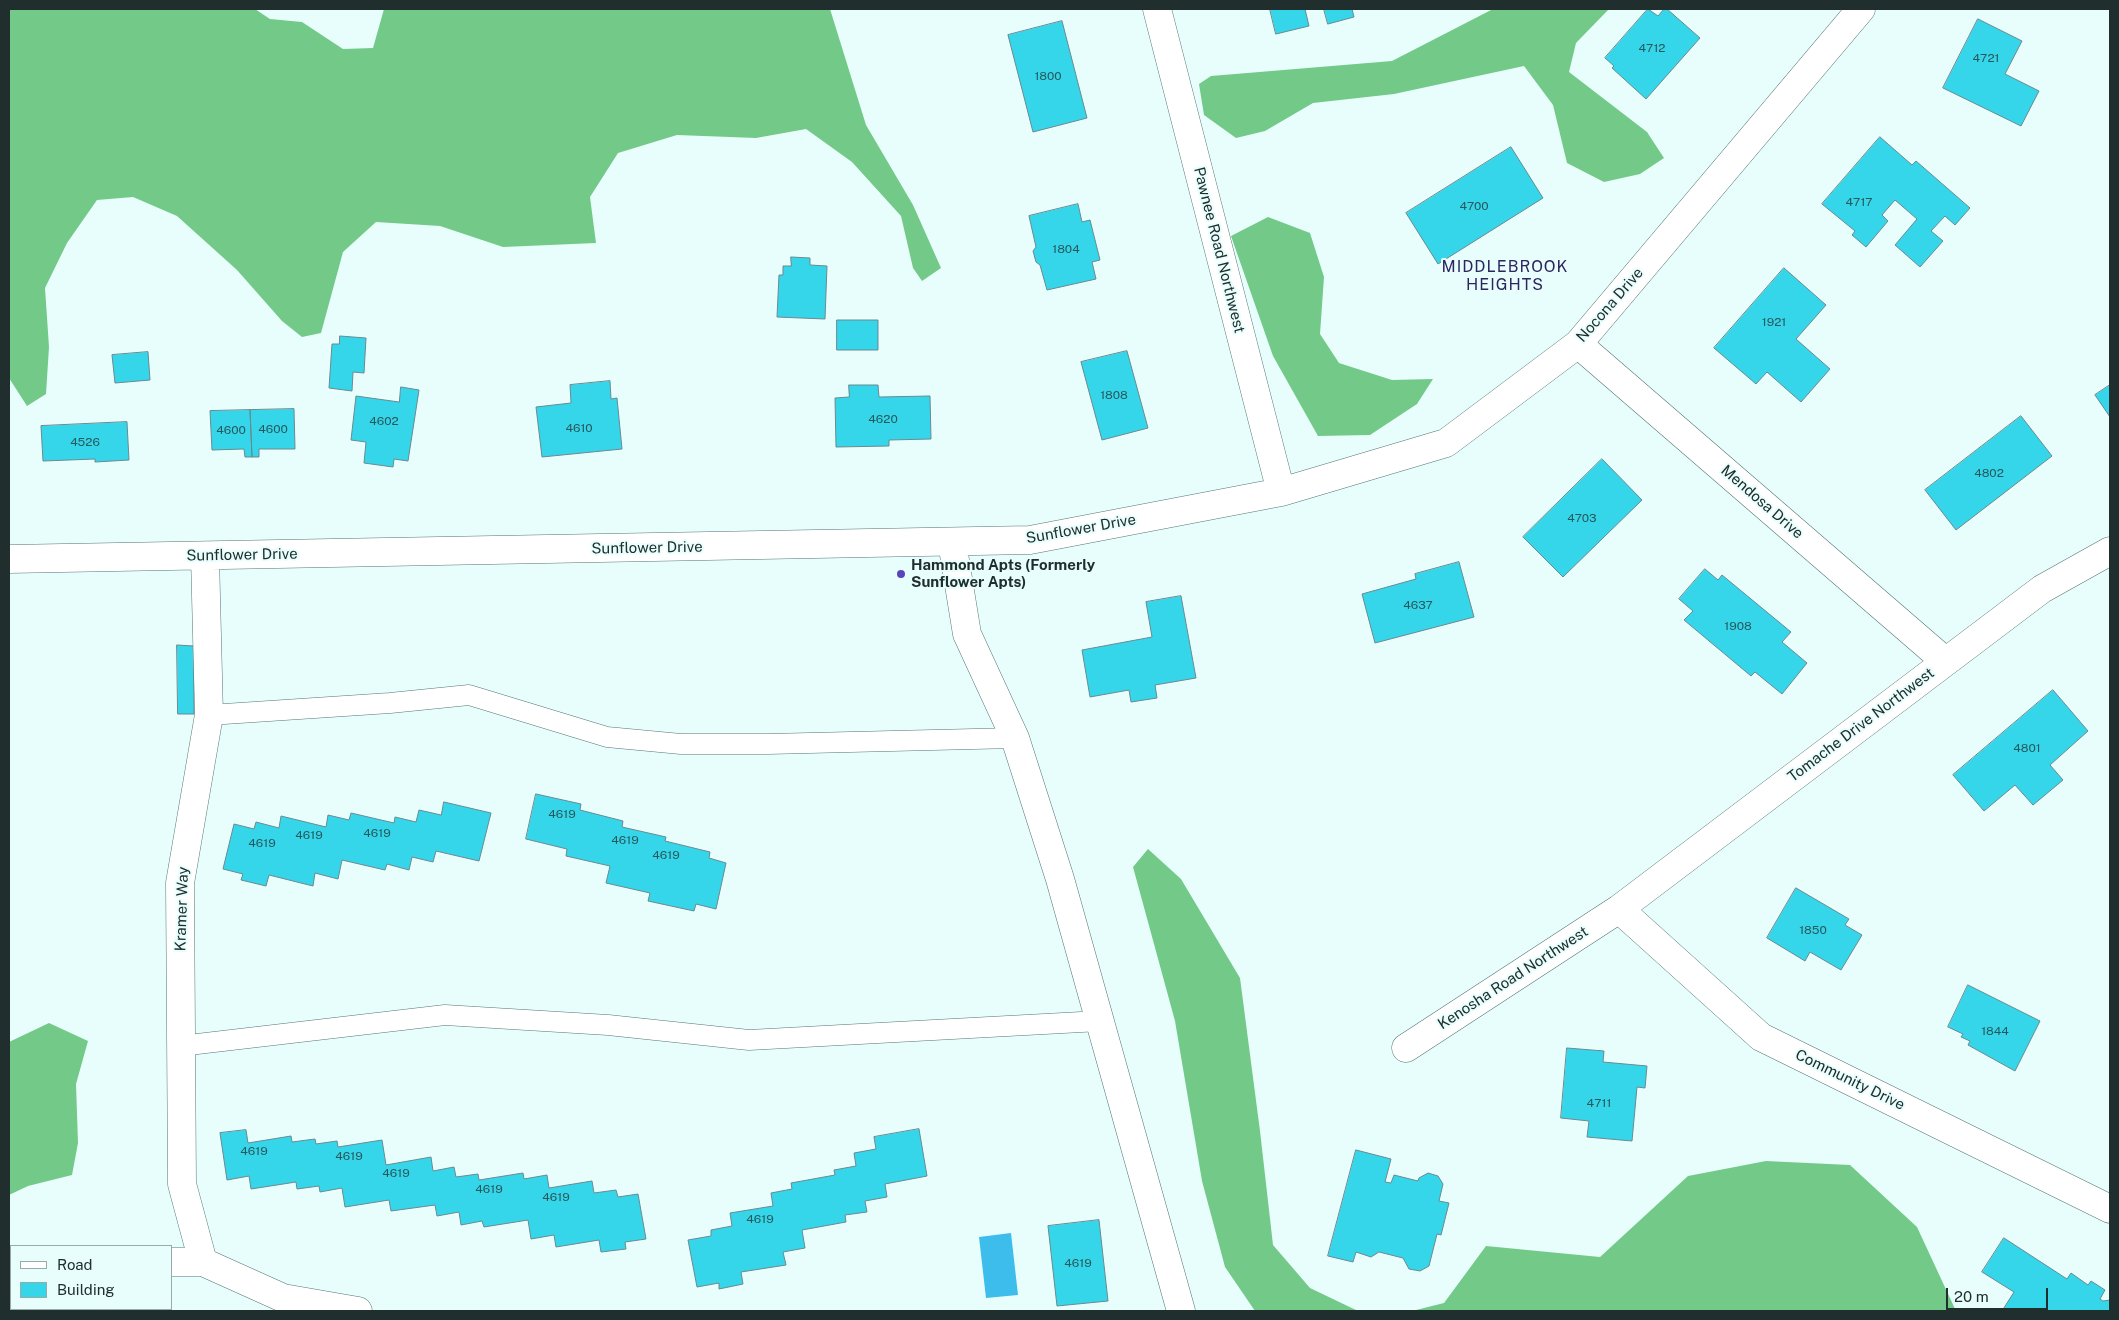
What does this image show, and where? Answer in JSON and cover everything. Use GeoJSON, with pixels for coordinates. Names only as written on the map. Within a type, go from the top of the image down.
{"type":"FeatureCollection","features":[{"type":"Feature","properties":{"kind":"street","name":"Pawnee Road Northwest"},"geometry":{"type":"LineString","coordinates":[[1157,9],[1281,492]]}},
{"type":"Feature","properties":{"kind":"street","name":"Nocona Drive"},"geometry":{"type":"LineString","coordinates":[[1281,492],[1446,443],[1578,344],[1861,9]]}},
{"type":"Feature","properties":{"kind":"street","name":"Mendosa Drive"},"geometry":{"type":"LineString","coordinates":[[1578,344],[1945,661]]}},
{"type":"Feature","properties":{"kind":"street","name":"Sunflower Drive"},"geometry":{"type":"LineString","coordinates":[[9,559],[1030,540],[1281,492]]}},
{"type":"Feature","properties":{"kind":"street"},"geometry":{"type":"LineString","coordinates":[[952,542],[966,634],[1015,738],[1060,879],[1181,1311]]}},
{"type":"Feature","properties":{"kind":"street","name":"Tomache Drive Northwest"},"geometry":{"type":"LineString","coordinates":[[1619,909],[2042,589],[2110,551]]}},
{"type":"Feature","properties":{"kind":"street","name":"Kramer Way"},"geometry":{"type":"LineString","coordinates":[[203,1262],[182,1184],[180,883],[209,715],[206,556]]}},
{"type":"Feature","properties":{"kind":"street","name":"Kenosha Road Northwest"},"geometry":{"type":"LineString","coordinates":[[1406,1048],[1619,909]]}},
{"type":"Feature","properties":{"kind":"street","name":"Community Drive"},"geometry":{"type":"LineString","coordinates":[[1619,909],[1761,1037],[2110,1209]]}},
{"type":"Feature","properties":{"kind":"street"},"geometry":{"type":"LineString","coordinates":[[172,1262],[203,1262],[283,1298],[358,1311]]}},
{"type":"Feature","properties":{"kind":"lane"},"geometry":{"type":"LineString","coordinates":[[209,715],[390,703],[469,695],[607,737],[681,744],[768,744],[1015,738]]}},
{"type":"Feature","properties":{"kind":"lane"},"geometry":{"type":"LineString","coordinates":[[180,1046],[445,1015],[608,1025],[749,1040],[1100,1021]]}},
{"type":"Feature","properties":{"kind":"green space"},"geometry":{"type":"Polygon","coordinates":[[[9,9],[255,9],[270,19],[302,22],[343,49],[373,48],[384,9],[830,9],[866,125],[913,205],[941,268],[922,281],[913,268],[901,216],[852,162],[806,129],[756,138],[677,135],[618,153],[590,197],[596,243],[503,247],[440,226],[376,222],[343,252],[321,333],[302,337],[282,321],[237,270],[177,216],[133,197],[97,200],[67,243],[45,288],[49,347],[46,394],[27,406],[9,378],[9,9]]]}},
{"type":"Feature","properties":{"kind":"green space"},"geometry":{"type":"Polygon","coordinates":[[[1493,9],[1609,9],[1576,43],[1569,72],[1647,132],[1664,158],[1640,174],[1604,182],[1567,163],[1553,105],[1524,66],[1394,94],[1313,103],[1265,131],[1236,138],[1204,115],[1199,84],[1211,76],[1392,61],[1493,9]]]}},
{"type":"Feature","properties":{"kind":"green space"},"geometry":{"type":"Polygon","coordinates":[[[1268,217],[1310,233],[1324,277],[1320,334],[1339,363],[1392,380],[1433,379],[1417,404],[1370,435],[1318,436],[1273,356],[1231,236],[1268,217]]]}},
{"type":"Feature","properties":{"kind":"green space"},"geometry":{"type":"Polygon","coordinates":[[[1148,849],[1181,879],[1240,978],[1273,1245],[1310,1288],[1358,1311],[1255,1311],[1225,1267],[1202,1181],[1175,1021],[1133,867],[1148,849]]]}},
{"type":"Feature","properties":{"kind":"green space"},"geometry":{"type":"Polygon","coordinates":[[[49,1023],[88,1041],[76,1084],[78,1143],[72,1175],[28,1186],[9,1195],[9,1042],[49,1023]]]}},
{"type":"Feature","properties":{"kind":"green space"},"geometry":{"type":"Polygon","coordinates":[[[1766,1161],[1850,1165],[1917,1227],[1956,1311],[1412,1311],[1444,1303],[1486,1246],[1600,1257],[1688,1176],[1766,1161]]]}},
{"type":"Feature","properties":{"kind":"water"},"geometry":{"type":"Polygon","coordinates":[[[1011,1233],[1018,1295],[986,1298],[979,1237],[1011,1233]]]}},
{"type":"Feature","properties":{"kind":"building"},"geometry":{"type":"Polygon","coordinates":[[[1270,9],[1305,9],[1309,26],[1276,34],[1270,9]]]}},
{"type":"Feature","properties":{"kind":"building"},"geometry":{"type":"Polygon","coordinates":[[[1324,9],[1352,9],[1354,17],[1328,24],[1324,9]]]}},
{"type":"Feature","properties":{"kind":"building"},"geometry":{"type":"Polygon","coordinates":[[[1648,9],[1658,16],[1664,9],[1667,9],[1700,38],[1646,99],[1612,68],[1614,66],[1605,58],[1648,9]]]}},
{"type":"Feature","properties":{"kind":"building"},"geometry":{"type":"Polygon","coordinates":[[[1978,19],[2022,41],[2005,74],[2039,91],[2021,126],[1943,88],[1978,19]]]}},
{"type":"Feature","properties":{"kind":"building"},"geometry":{"type":"Polygon","coordinates":[[[1062,21],[1087,118],[1033,132],[1008,35],[1062,21]]]}},
{"type":"Feature","properties":{"kind":"building"},"geometry":{"type":"Polygon","coordinates":[[[1880,137],[1912,165],[1916,161],[1970,208],[1955,225],[1945,216],[1931,231],[1943,241],[1920,267],[1895,245],[1917,219],[1895,200],[1882,215],[1888,221],[1866,247],[1852,235],[1855,231],[1822,204],[1880,137]]]}},
{"type":"Feature","properties":{"kind":"building"},"geometry":{"type":"Polygon","coordinates":[[[1511,147],[1543,198],[1438,264],[1406,213],[1511,147]]]}},
{"type":"Feature","properties":{"kind":"building"},"geometry":{"type":"Polygon","coordinates":[[[1078,204],[1082,222],[1090,220],[1100,260],[1092,262],[1096,279],[1047,290],[1040,265],[1036,262],[1033,251],[1036,247],[1029,216],[1078,204]]]}},
{"type":"Feature","properties":{"kind":"building"},"geometry":{"type":"Polygon","coordinates":[[[791,257],[810,258],[810,265],[827,266],[825,319],[777,317],[779,275],[783,275],[783,266],[791,266],[791,257]]]}},
{"type":"Feature","properties":{"kind":"building"},"geometry":{"type":"Polygon","coordinates":[[[1784,268],[1826,305],[1796,339],[1830,369],[1801,402],[1767,372],[1756,384],[1714,348],[1784,268]]]}},
{"type":"Feature","properties":{"kind":"building"},"geometry":{"type":"Polygon","coordinates":[[[837,320],[878,320],[878,350],[837,350],[837,320]]]}},
{"type":"Feature","properties":{"kind":"building"},"geometry":{"type":"Polygon","coordinates":[[[340,336],[366,338],[364,373],[353,372],[352,391],[329,388],[332,344],[339,344],[340,336]]]}},
{"type":"Feature","properties":{"kind":"building"},"geometry":{"type":"Polygon","coordinates":[[[1127,351],[1148,428],[1102,440],[1081,362],[1127,351]]]}},
{"type":"Feature","properties":{"kind":"building"},"geometry":{"type":"Polygon","coordinates":[[[148,352],[150,380],[115,383],[112,355],[148,352]]]}},
{"type":"Feature","properties":{"kind":"building"},"geometry":{"type":"Polygon","coordinates":[[[610,381],[611,399],[617,398],[622,449],[542,457],[536,407],[571,403],[570,385],[610,381]]]}},
{"type":"Feature","properties":{"kind":"building"},"geometry":{"type":"Polygon","coordinates":[[[849,385],[878,385],[879,397],[930,396],[931,439],[889,440],[889,446],[836,447],[835,398],[849,397],[849,385]]]}},
{"type":"Feature","properties":{"kind":"building"},"geometry":{"type":"Polygon","coordinates":[[[2110,385],[2110,417],[2095,395],[2110,385]]]}},
{"type":"Feature","properties":{"kind":"building"},"geometry":{"type":"Polygon","coordinates":[[[401,387],[419,390],[408,461],[394,459],[393,467],[364,463],[366,442],[351,440],[356,396],[399,402],[401,387]]]}},
{"type":"Feature","properties":{"kind":"building"},"geometry":{"type":"Polygon","coordinates":[[[294,409],[295,449],[259,449],[259,457],[252,457],[250,410],[294,409]]]}},
{"type":"Feature","properties":{"kind":"building"},"geometry":{"type":"Polygon","coordinates":[[[250,410],[252,457],[245,457],[244,449],[212,450],[210,411],[250,410]]]}},
{"type":"Feature","properties":{"kind":"building"},"geometry":{"type":"Polygon","coordinates":[[[2021,416],[2052,456],[1956,530],[1925,490],[2021,416]]]}},
{"type":"Feature","properties":{"kind":"building"},"geometry":{"type":"Polygon","coordinates":[[[127,422],[129,460],[95,462],[95,459],[43,461],[41,426],[127,422]]]}},
{"type":"Feature","properties":{"kind":"building"},"geometry":{"type":"Polygon","coordinates":[[[1602,459],[1642,500],[1563,577],[1523,537],[1602,459]]]}},
{"type":"Feature","properties":{"kind":"building"},"geometry":{"type":"Polygon","coordinates":[[[1459,562],[1474,617],[1375,643],[1362,594],[1416,579],[1415,574],[1459,562]]]}},
{"type":"Feature","properties":{"kind":"building"},"geometry":{"type":"Polygon","coordinates":[[[1705,569],[1718,580],[1722,575],[1791,632],[1782,642],[1807,663],[1782,694],[1755,672],[1751,676],[1684,620],[1693,611],[1679,599],[1705,569]]]}},
{"type":"Feature","properties":{"kind":"building"},"geometry":{"type":"Polygon","coordinates":[[[1181,596],[1196,678],[1155,685],[1157,698],[1131,702],[1129,690],[1090,697],[1082,650],[1152,637],[1146,602],[1181,596]]]}},
{"type":"Feature","properties":{"kind":"building"},"geometry":{"type":"Polygon","coordinates":[[[177,645],[194,646],[194,714],[178,714],[177,645]]]}},
{"type":"Feature","properties":{"kind":"building"},"geometry":{"type":"Polygon","coordinates":[[[2053,690],[2088,731],[2050,765],[2063,780],[2033,805],[2015,785],[1984,811],[1953,775],[2053,690]]]}},
{"type":"Feature","properties":{"kind":"building"},"geometry":{"type":"Polygon","coordinates":[[[536,794],[581,804],[580,810],[623,821],[622,827],[666,837],[665,841],[710,852],[709,858],[726,863],[716,909],[696,904],[694,911],[648,901],[650,893],[606,883],[610,866],[566,856],[567,849],[526,839],[536,794]]]}},
{"type":"Feature","properties":{"kind":"building"},"geometry":{"type":"Polygon","coordinates":[[[444,802],[491,813],[479,861],[436,851],[433,862],[412,857],[409,870],[387,864],[385,870],[342,860],[338,879],[315,873],[313,886],[269,875],[266,886],[241,880],[243,874],[223,869],[234,824],[254,829],[256,822],[279,828],[281,816],[326,827],[328,815],[349,820],[351,813],[394,823],[395,817],[416,822],[419,810],[441,815],[444,802]]]}},
{"type":"Feature","properties":{"kind":"building"},"geometry":{"type":"Polygon","coordinates":[[[1796,888],[1849,919],[1845,925],[1862,935],[1841,970],[1810,952],[1805,961],[1767,938],[1796,888]]]}},
{"type":"Feature","properties":{"kind":"building"},"geometry":{"type":"Polygon","coordinates":[[[1968,985],[2040,1021],[2015,1071],[1968,1045],[1970,1041],[1961,1037],[1963,1034],[1948,1027],[1968,985]]]}},
{"type":"Feature","properties":{"kind":"building"},"geometry":{"type":"Polygon","coordinates":[[[1567,1048],[1604,1051],[1603,1062],[1647,1066],[1645,1088],[1637,1087],[1632,1141],[1587,1137],[1589,1121],[1561,1118],[1567,1048]]]}},
{"type":"Feature","properties":{"kind":"building"},"geometry":{"type":"Polygon","coordinates":[[[919,1129],[927,1176],[885,1184],[887,1197],[865,1201],[867,1212],[845,1215],[846,1222],[802,1230],[805,1248],[783,1252],[786,1265],[741,1272],[743,1284],[719,1289],[719,1283],[697,1287],[688,1240],[711,1236],[711,1230],[732,1226],[730,1213],[773,1206],[771,1193],[792,1189],[791,1183],[835,1175],[834,1170],[856,1166],[854,1153],[876,1149],[874,1137],[919,1129]]]}},
{"type":"Feature","properties":{"kind":"building"},"geometry":{"type":"Polygon","coordinates":[[[246,1130],[248,1143],[291,1136],[292,1142],[315,1139],[316,1144],[337,1141],[338,1147],[382,1140],[386,1165],[431,1157],[433,1171],[454,1167],[456,1177],[478,1174],[479,1180],[523,1173],[524,1179],[547,1175],[549,1188],[592,1181],[594,1193],[616,1190],[618,1197],[638,1194],[646,1239],[625,1242],[626,1249],[601,1252],[599,1240],[556,1247],[554,1235],[531,1239],[528,1220],[484,1227],[482,1221],[461,1225],[459,1212],[437,1216],[435,1205],[391,1211],[389,1200],[345,1207],[342,1188],[320,1192],[319,1186],[297,1189],[296,1182],[251,1189],[249,1176],[227,1180],[220,1133],[246,1130]]]}},
{"type":"Feature","properties":{"kind":"building"},"geometry":{"type":"Polygon","coordinates":[[[1356,1150],[1391,1159],[1385,1182],[1391,1183],[1394,1175],[1418,1181],[1419,1178],[1428,1173],[1438,1176],[1443,1184],[1439,1201],[1449,1203],[1441,1235],[1437,1234],[1429,1266],[1420,1271],[1409,1269],[1403,1258],[1379,1252],[1371,1257],[1356,1252],[1353,1262],[1328,1256],[1356,1150]]]}},
{"type":"Feature","properties":{"kind":"building"},"geometry":{"type":"Polygon","coordinates":[[[1099,1220],[1108,1301],[1057,1306],[1048,1226],[1099,1220]]]}},
{"type":"Feature","properties":{"kind":"building"},"geometry":{"type":"Polygon","coordinates":[[[2004,1238],[2067,1279],[2071,1273],[2088,1285],[2091,1281],[2105,1290],[2100,1299],[2103,1301],[2110,1300],[2110,1311],[2002,1311],[2014,1292],[1982,1272],[2004,1238]]]}},
{"type":"Feature","properties":{"kind":"place","name":"Hammond Apts (Formerly Sunflower Apts)"},"geometry":{"type":"Point","coordinates":[901,574]}},
{"type":"Feature","properties":{"kind":"district","name":"MIDDLEBROOK HEIGHTS"},"geometry":{"type":"Point","coordinates":[1505,276]}}]}
